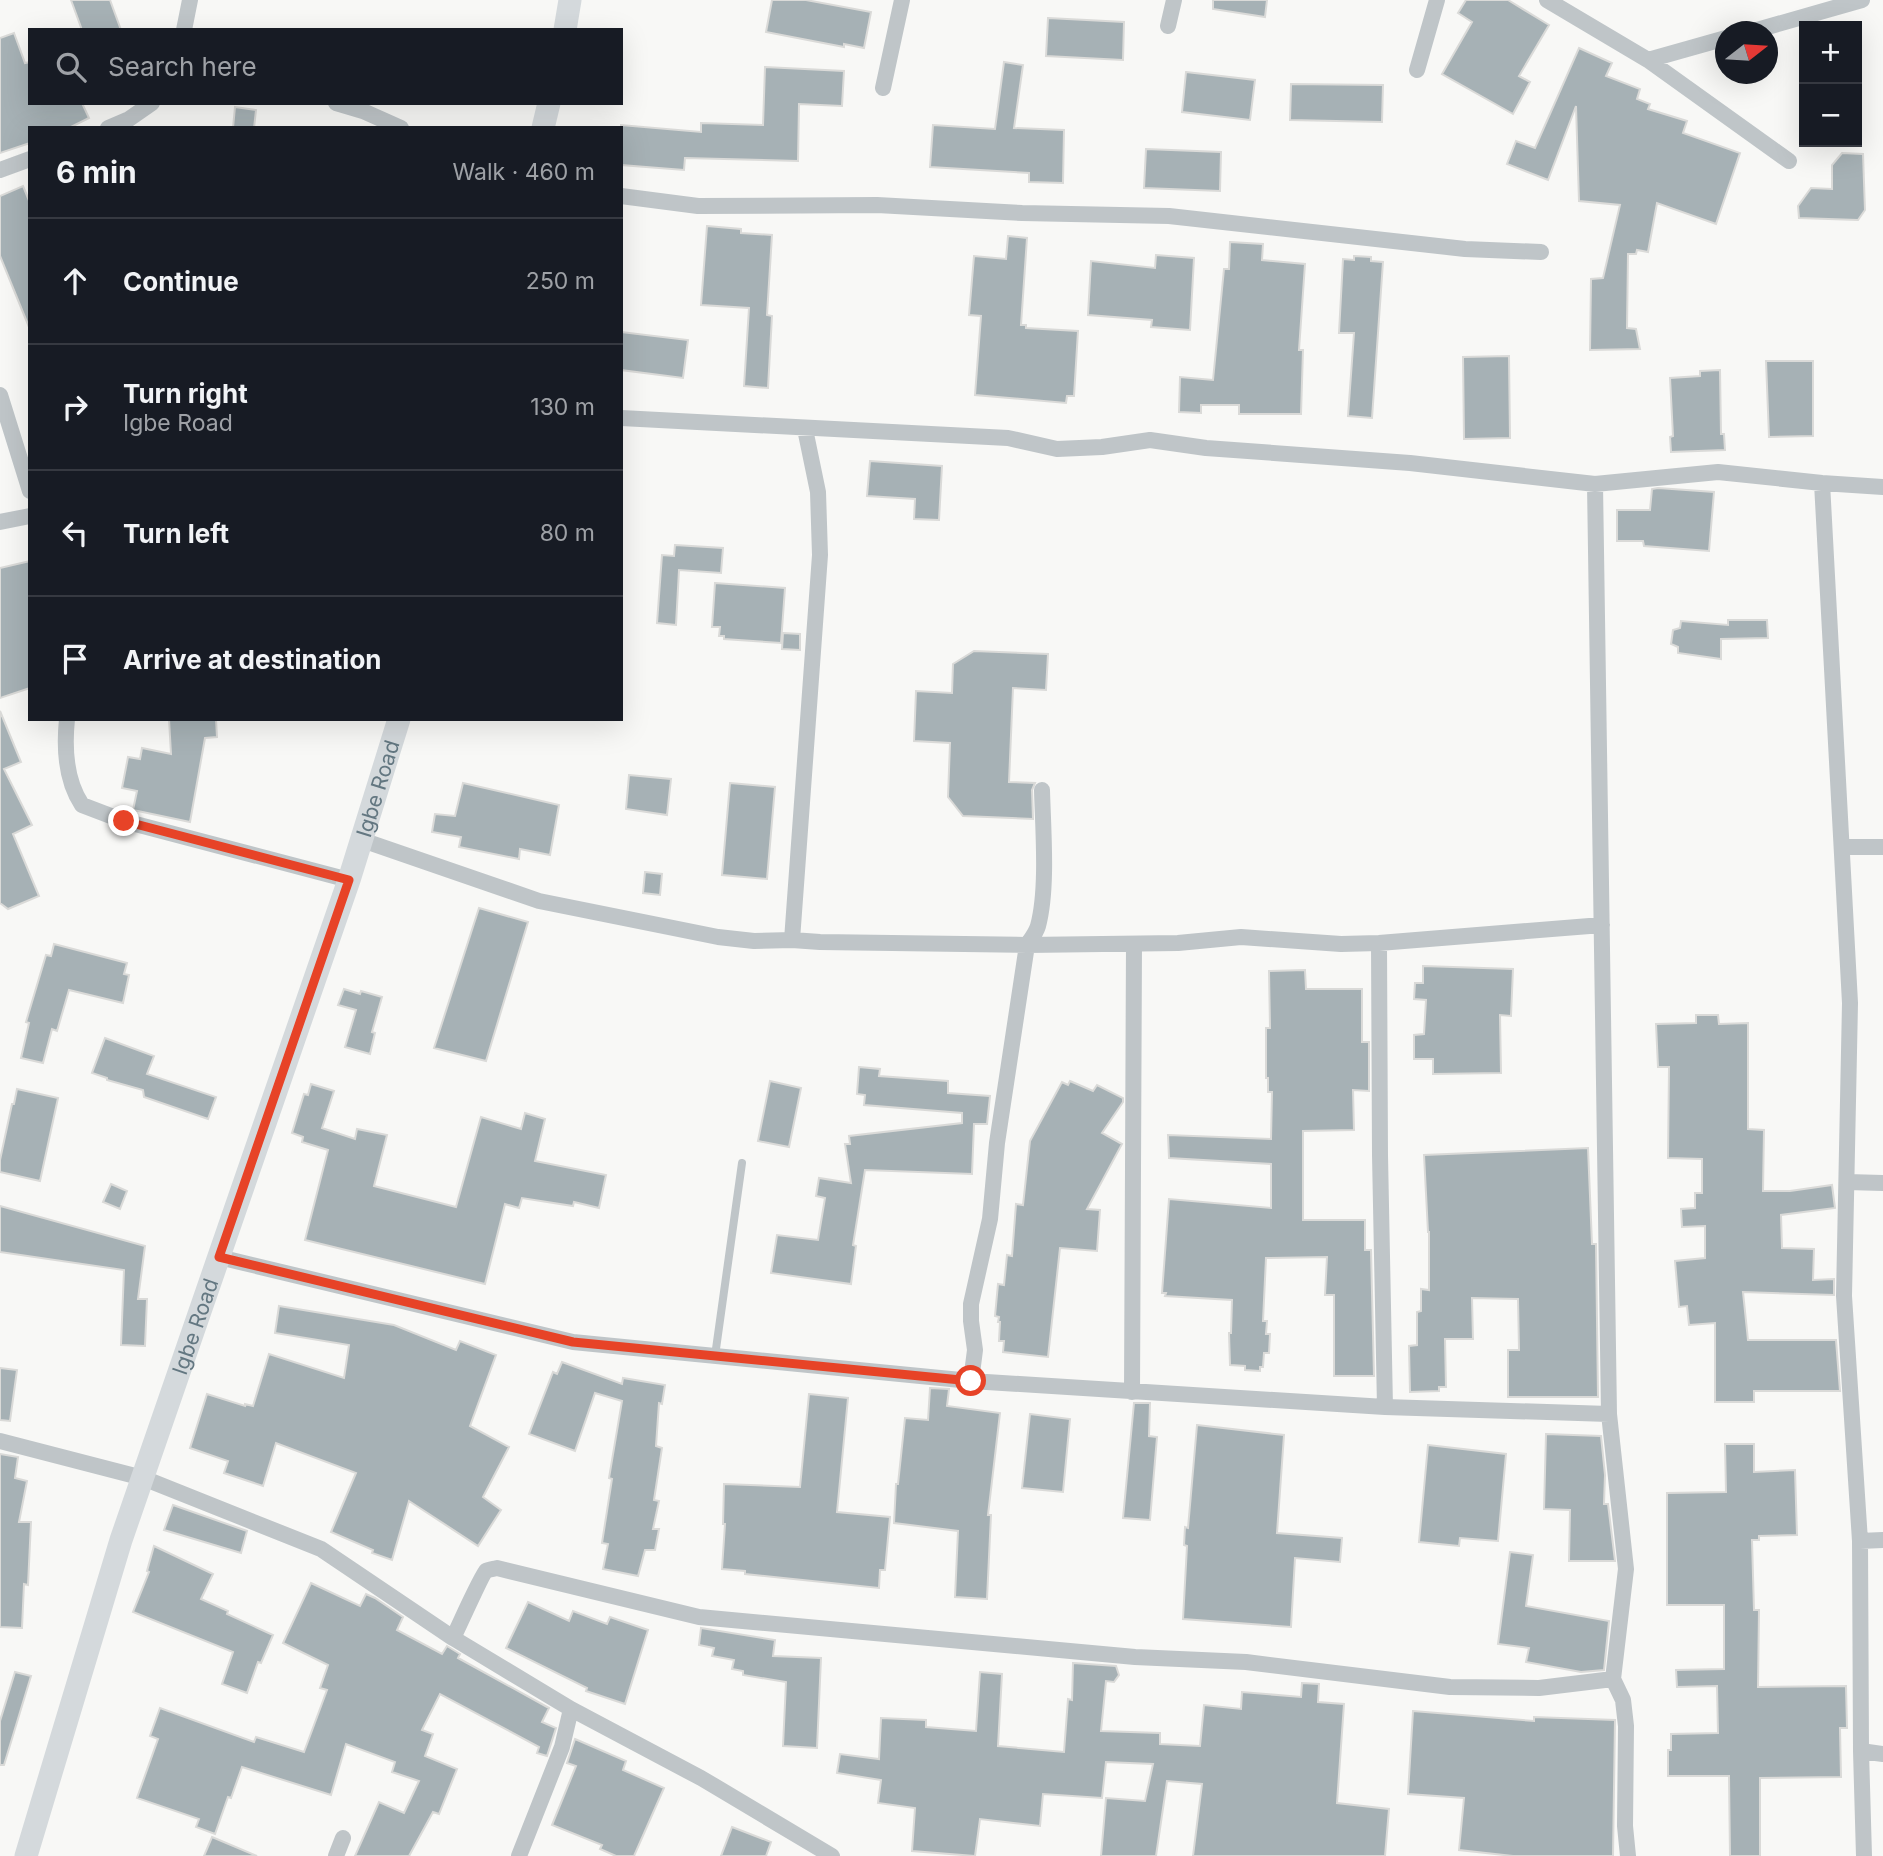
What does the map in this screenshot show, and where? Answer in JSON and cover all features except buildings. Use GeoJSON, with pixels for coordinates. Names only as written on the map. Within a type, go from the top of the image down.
{"type":"FeatureCollection","features":[{"type":"Feature","properties":{"kind":"street"},"geometry":{"type":"LineString","coordinates":[[184,28],[190,0]]}},
{"type":"Feature","properties":{"kind":"street"},"geometry":{"type":"LineString","coordinates":[[565,28],[570,0]]}},
{"type":"Feature","properties":{"kind":"street"},"geometry":{"type":"LineString","coordinates":[[883,88],[902,0]]}},
{"type":"Feature","properties":{"kind":"street"},"geometry":{"type":"LineString","coordinates":[[1168,26],[1174,0]]}},
{"type":"Feature","properties":{"kind":"street"},"geometry":{"type":"LineString","coordinates":[[1417,70],[1437,0]]}},
{"type":"Feature","properties":{"kind":"street"},"geometry":{"type":"LineString","coordinates":[[1548,0],[1648,60],[1789,160]]}},
{"type":"Feature","properties":{"kind":"street"},"geometry":{"type":"LineString","coordinates":[[1778,24],[1862,0]]}},
{"type":"Feature","properties":{"kind":"street"},"geometry":{"type":"LineString","coordinates":[[1648,60],[1715,41]]}},
{"type":"Feature","properties":{"kind":"street"},"geometry":{"type":"LineString","coordinates":[[113,126],[149,105]]}},
{"type":"Feature","properties":{"kind":"street"},"geometry":{"type":"LineString","coordinates":[[343,105],[397,126]]}},
{"type":"Feature","properties":{"kind":"street"},"geometry":{"type":"LineString","coordinates":[[543,126],[549,105]]}},
{"type":"Feature","properties":{"kind":"street"},"geometry":{"type":"LineString","coordinates":[[0,170],[28,160]]}},
{"type":"Feature","properties":{"kind":"street"},"geometry":{"type":"LineString","coordinates":[[623,196],[698,206],[877,205],[1022,214],[1169,216],[1465,248],[1541,252]]}},
{"type":"Feature","properties":{"kind":"street"},"geometry":{"type":"LineString","coordinates":[[0,395],[28,485]]}},
{"type":"Feature","properties":{"kind":"street"},"geometry":{"type":"LineString","coordinates":[[623,418],[1008,438],[1057,449],[1102,447],[1150,440],[1206,448],[1410,463],[1595,484],[1718,472],[1883,487]]}},
{"type":"Feature","properties":{"kind":"street"},"geometry":{"type":"LineString","coordinates":[[792,940],[820,555],[818,492],[805,429]]}},
{"type":"Feature","properties":{"kind":"street"},"geometry":{"type":"LineString","coordinates":[[1822,483],[1850,1003],[1844,1296],[1860,1541],[1864,1856]]}},
{"type":"Feature","properties":{"kind":"street"},"geometry":{"type":"LineString","coordinates":[[1595,484],[1609,1414],[1626,1569],[1613,1679],[1623,1700],[1626,1726],[1625,1826],[1628,1856]]}},
{"type":"Feature","properties":{"kind":"street"},"geometry":{"type":"LineString","coordinates":[[0,522],[28,516]]}},
{"type":"Feature","properties":{"kind":"street"},"geometry":{"type":"LineString","coordinates":[[67,721],[66,756],[72,786],[82,805],[124,821],[349,880]]}},
{"type":"Feature","properties":{"kind":"street","name":"Igbe Road"},"geometry":{"type":"LineString","coordinates":[[26,1856],[121,1540],[349,880],[398,721]]}},
{"type":"Feature","properties":{"kind":"street"},"geometry":{"type":"LineString","coordinates":[[971,1381],[975,1350],[971,1304],[990,1219],[997,1143],[1027,945],[1038,929],[1041,911],[1044,853],[1042,790]]}},
{"type":"Feature","properties":{"kind":"street"},"geometry":{"type":"LineString","coordinates":[[362,840],[539,901],[718,937],[754,941],[1027,945],[1178,943],[1241,937],[1340,944],[1602,925]]}},
{"type":"Feature","properties":{"kind":"street"},"geometry":{"type":"LineString","coordinates":[[1843,847],[1883,847]]}},
{"type":"Feature","properties":{"kind":"street"},"geometry":{"type":"LineString","coordinates":[[1379,943],[1385,1407]]}},
{"type":"Feature","properties":{"kind":"street"},"geometry":{"type":"LineString","coordinates":[[1132,1392],[1134,944]]}},
{"type":"Feature","properties":{"kind":"street"},"geometry":{"type":"LineString","coordinates":[[1847,1182],[1883,1182]]}},
{"type":"Feature","properties":{"kind":"street"},"geometry":{"type":"LineString","coordinates":[[219,1257],[573,1342],[971,1381],[1385,1407],[1609,1414]]}},
{"type":"Feature","properties":{"kind":"street"},"geometry":{"type":"LineString","coordinates":[[0,1441],[143,1478],[321,1549],[453,1638],[571,1709],[701,1778],[832,1856]]}},
{"type":"Feature","properties":{"kind":"street"},"geometry":{"type":"LineString","coordinates":[[1860,1541],[1883,1540]]}},
{"type":"Feature","properties":{"kind":"street"},"geometry":{"type":"LineString","coordinates":[[453,1638],[481,1577],[485,1572],[497,1568],[699,1617],[1135,1657],[1246,1662],[1450,1687],[1539,1688],[1613,1679]]}},
{"type":"Feature","properties":{"kind":"street"},"geometry":{"type":"LineString","coordinates":[[519,1856],[562,1747],[571,1709]]}},
{"type":"Feature","properties":{"kind":"street"},"geometry":{"type":"LineString","coordinates":[[1861,1751],[1883,1754]]}},
{"type":"Feature","properties":{"kind":"street"},"geometry":{"type":"LineString","coordinates":[[336,1856],[343,1838]]}},
{"type":"Feature","properties":{"kind":"lane"},"geometry":{"type":"LineString","coordinates":[[715,1356],[742,1163]]}},
{"type":"Feature","properties":{"kind":"route"},"geometry":{"type":"LineString","coordinates":[[124,821],[349,880],[219,1257],[573,1342],[971,1381]]}}]}
